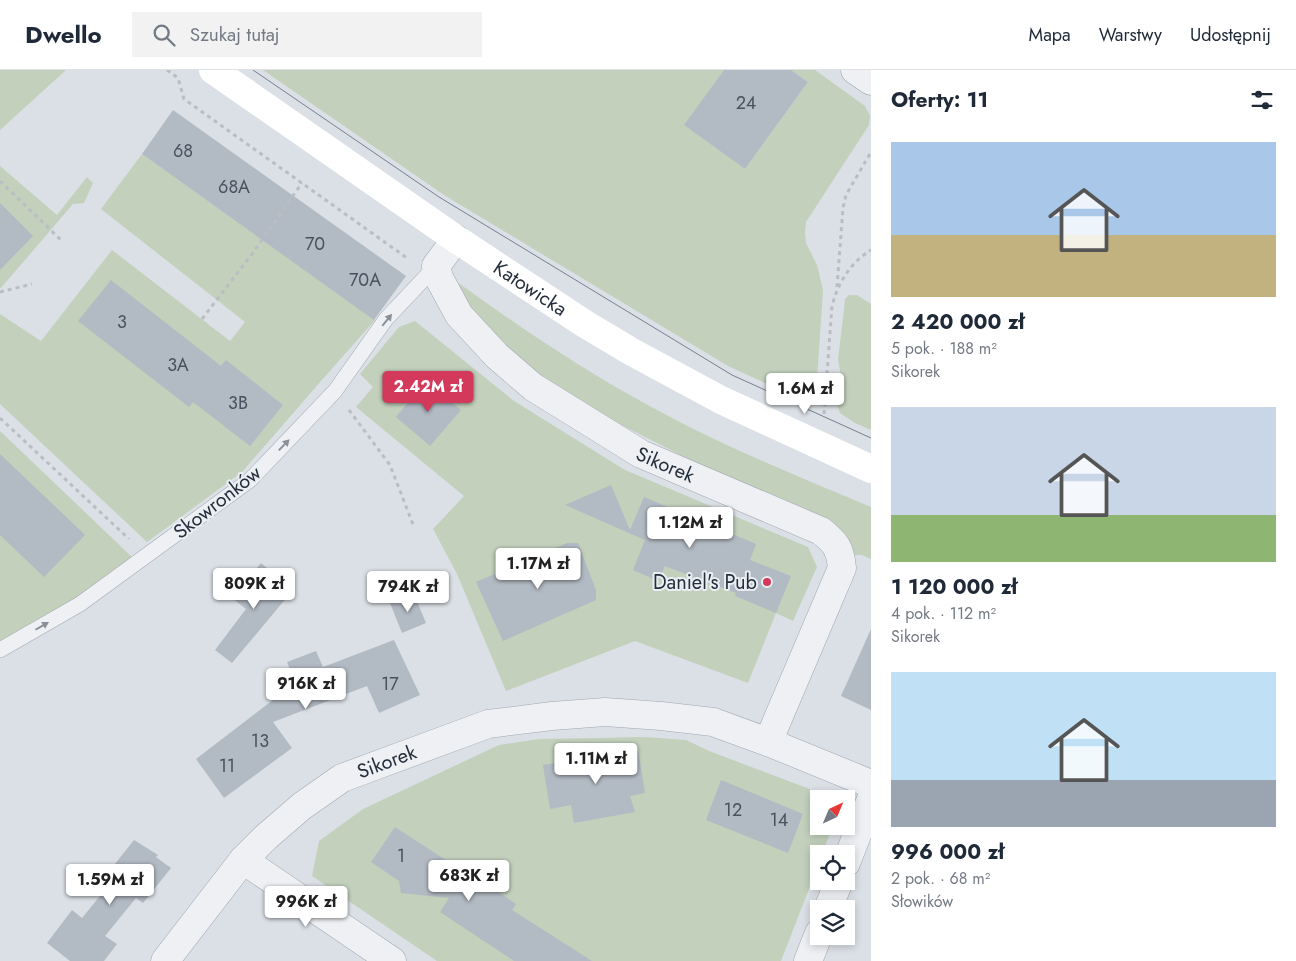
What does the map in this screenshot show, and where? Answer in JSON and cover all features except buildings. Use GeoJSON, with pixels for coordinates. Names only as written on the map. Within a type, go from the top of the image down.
{"type":"FeatureCollection","features":[{"type":"Feature","properties":{"kind":"street","name":"Katowicka"},"geometry":{"type":"LineString","coordinates":[[213,70],[456,239],[585,324],[721,400],[871,469]]}},
{"type":"Feature","properties":{"kind":"street"},"geometry":{"type":"LineString","coordinates":[[855,70],[871,81]]}},
{"type":"Feature","properties":{"kind":"street"},"geometry":{"type":"LineString","coordinates":[[431,271],[456,239]]}},
{"type":"Feature","properties":{"kind":"street","name":"Sikorek"},"geometry":{"type":"LineString","coordinates":[[431,271],[439,278],[459,315],[497,356],[533,387],[641,454],[821,531],[833,540],[841,552],[842,568],[768,742]]}},
{"type":"Feature","properties":{"kind":"street","name":"Sikorek"},"geometry":{"type":"LineString","coordinates":[[165,961],[243,860],[302,806],[342,778],[488,724],[605,712],[713,722],[871,784]]}},
{"type":"Feature","properties":{"kind":"street"},"geometry":{"type":"LineString","coordinates":[[853,845],[871,799]]}},
{"type":"Feature","properties":{"kind":"street"},"geometry":{"type":"LineString","coordinates":[[243,860],[392,961]]}},
{"type":"Feature","properties":{"kind":"street"},"geometry":{"type":"LineString","coordinates":[[808,961],[814,945]]}},
{"type":"Feature","properties":{"kind":"lane","name":"Skowronków"},"geometry":{"type":"LineString","coordinates":[[0,650],[80,604],[250,480],[335,391],[386,319],[431,271]]}},
{"type":"Feature","properties":{"kind":"path"},"geometry":{"type":"LineString","coordinates":[[167,70],[178,78],[184,99],[416,264],[431,271]]}},
{"type":"Feature","properties":{"kind":"path"},"geometry":{"type":"LineString","coordinates":[[822,447],[832,306],[836,289],[843,208],[846,195],[871,152]]}},
{"type":"Feature","properties":{"kind":"path"},"geometry":{"type":"LineString","coordinates":[[0,181],[63,242]]}},
{"type":"Feature","properties":{"kind":"path"},"geometry":{"type":"LineString","coordinates":[[202,319],[252,254],[302,182]]}},
{"type":"Feature","properties":{"kind":"path"},"geometry":{"type":"LineString","coordinates":[[836,289],[852,266],[871,250]]}},
{"type":"Feature","properties":{"kind":"path"},"geometry":{"type":"LineString","coordinates":[[0,292],[32,284]]}},
{"type":"Feature","properties":{"kind":"path"},"geometry":{"type":"LineString","coordinates":[[335,391],[390,465],[414,527]]}},
{"type":"Feature","properties":{"kind":"path"},"geometry":{"type":"LineString","coordinates":[[0,418],[146,556]]}},
{"type":"Feature","properties":{"kind":"green space"},"geometry":{"type":"Polygon","coordinates":[[[0,70],[66,70],[0,130],[0,70]]]}},
{"type":"Feature","properties":{"kind":"green space"},"geometry":{"type":"Polygon","coordinates":[[[263,70],[724,70],[685,125],[745,169],[808,82],[791,70],[815,70],[865,106],[870,116],[869,125],[806,222],[806,243],[817,265],[823,290],[816,395],[811,401],[806,402],[728,366],[444,195],[263,70]]]}},
{"type":"Feature","properties":{"kind":"green space"},"geometry":{"type":"Polygon","coordinates":[[[142,154],[375,320],[242,472],[147,542],[0,404],[0,314],[41,341],[112,250],[230,341],[245,322],[101,209],[142,154]]]}},
{"type":"Feature","properties":{"kind":"green space"},"geometry":{"type":"Polygon","coordinates":[[[0,166],[57,215],[87,177],[93,183],[84,203],[73,204],[0,289],[0,166]]]}},
{"type":"Feature","properties":{"kind":"green space"},"geometry":{"type":"Polygon","coordinates":[[[457,282],[503,315],[597,376],[673,419],[785,471],[871,507],[871,559],[862,555],[852,555],[702,466],[604,416],[526,367],[480,323],[455,287],[457,282]]]}},
{"type":"Feature","properties":{"kind":"green space"},"geometry":{"type":"Polygon","coordinates":[[[849,295],[857,295],[871,304],[871,430],[855,423],[840,413],[837,404],[840,371],[838,359],[845,299],[849,295]]]}},
{"type":"Feature","properties":{"kind":"green space"},"geometry":{"type":"Polygon","coordinates":[[[415,321],[514,401],[625,470],[808,547],[817,567],[793,621],[776,613],[748,683],[635,641],[506,691],[457,574],[433,529],[464,496],[356,407],[373,387],[360,374],[399,327],[415,321]]]}},
{"type":"Feature","properties":{"kind":"green space"},"geometry":{"type":"Polygon","coordinates":[[[0,431],[133,558],[78,598],[0,642],[0,431]]]}},
{"type":"Feature","properties":{"kind":"green space"},"geometry":{"type":"Polygon","coordinates":[[[645,737],[686,740],[709,751],[812,790],[810,790],[810,835],[829,835],[826,845],[810,845],[810,886],[781,961],[437,961],[312,876],[319,841],[363,809],[499,745],[539,739],[645,737]]]}},
{"type":"Feature","properties":{"kind":"tram line"},"geometry":{"type":"LineString","coordinates":[[253,70],[439,197],[732,375],[871,438]]}},
{"type":"Feature","properties":{"kind":"place","name":"Daniel's Pub"},"geometry":{"type":"Point","coordinates":[767,582]}}]}
